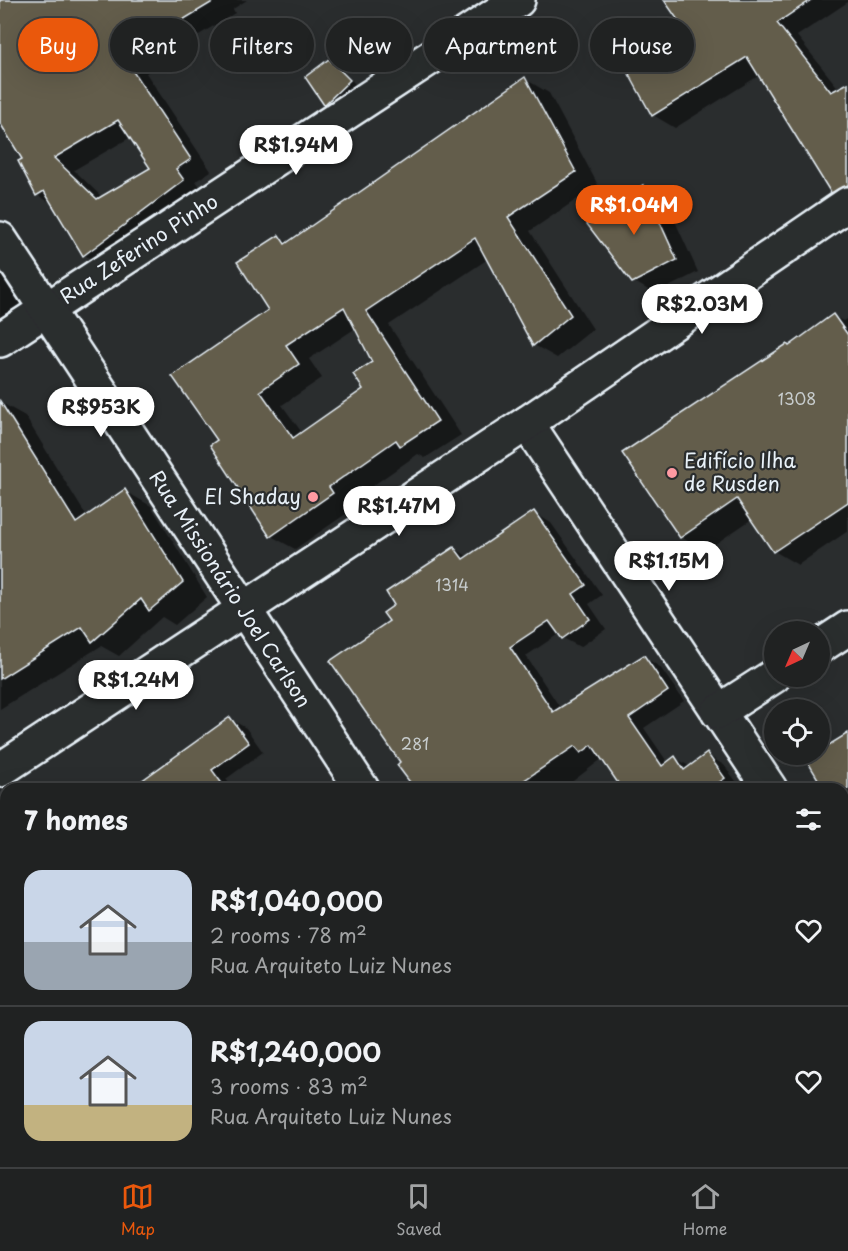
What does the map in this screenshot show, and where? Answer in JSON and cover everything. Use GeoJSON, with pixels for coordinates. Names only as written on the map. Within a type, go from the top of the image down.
{"type":"FeatureCollection","features":[{"type":"Feature","properties":{"kind":"main road","name":"Rua Zeferino Pinho"},"geometry":{"type":"LineString","coordinates":[[0,340],[518,0]]}},
{"type":"Feature","properties":{"kind":"main road"},"geometry":{"type":"LineString","coordinates":[[0,770],[527,423],[848,204]]}},
{"type":"Feature","properties":{"kind":"main road","name":"Rua Missionário Joel Carlson"},"geometry":{"type":"LineString","coordinates":[[0,239],[358,783]]}},
{"type":"Feature","properties":{"kind":"main road"},"geometry":{"type":"LineString","coordinates":[[527,423],[766,783]]}},
{"type":"Feature","properties":{"kind":"main road"},"geometry":{"type":"LineString","coordinates":[[830,640],[848,628]]}},
{"type":"Feature","properties":{"kind":"main road"},"geometry":{"type":"LineString","coordinates":[[718,712],[764,682]]}},
{"type":"Feature","properties":{"kind":"building"},"geometry":{"type":"Polygon","coordinates":[[[0,0],[216,0],[186,18],[110,18],[110,72],[133,72],[191,159],[176,169],[184,180],[83,256],[44,191],[36,196],[18,161],[22,159],[0,123],[0,0]],[[118,120],[54,158],[97,199],[150,168],[118,120]]]}},
{"type":"Feature","properties":{"kind":"building"},"geometry":{"type":"Polygon","coordinates":[[[664,0],[811,0],[777,23],[831,92],[848,83],[848,185],[831,193],[747,57],[652,116],[629,74],[632,72],[694,72],[694,18],[677,18],[664,0]]]}},
{"type":"Feature","properties":{"kind":"building"},"geometry":{"type":"Polygon","coordinates":[[[326,61],[326,72],[342,72],[350,80],[324,105],[305,77],[326,61]]]}},
{"type":"Feature","properties":{"kind":"building"},"geometry":{"type":"Polygon","coordinates":[[[525,77],[576,172],[508,217],[571,315],[533,346],[475,238],[366,311],[438,421],[400,446],[396,440],[329,487],[333,493],[270,537],[210,445],[217,440],[172,376],[268,310],[237,262],[279,235],[285,244],[525,77]],[[344,307],[286,345],[299,364],[260,391],[293,438],[363,389],[353,374],[372,362],[344,307]]]}},
{"type":"Feature","properties":{"kind":"building"},"geometry":{"type":"Polygon","coordinates":[[[643,185],[677,260],[632,283],[587,224],[643,185]]]}},
{"type":"Feature","properties":{"kind":"building"},"geometry":{"type":"Polygon","coordinates":[[[833,314],[848,335],[848,502],[773,552],[737,499],[680,538],[622,453],[787,344],[789,346],[833,314]]]}},
{"type":"Feature","properties":{"kind":"building"},"geometry":{"type":"Polygon","coordinates":[[[0,401],[76,523],[125,489],[183,582],[149,611],[141,599],[92,642],[82,627],[0,679],[0,401]]]}},
{"type":"Feature","properties":{"kind":"building"},"geometry":{"type":"Polygon","coordinates":[[[534,511],[586,585],[573,594],[590,619],[562,639],[549,621],[510,647],[553,712],[644,655],[668,691],[629,718],[662,766],[675,756],[684,770],[707,753],[725,778],[718,783],[618,783],[592,745],[581,753],[575,746],[520,783],[410,783],[397,765],[400,762],[330,661],[389,621],[383,613],[394,605],[386,592],[454,547],[463,559],[534,511]]]}},
{"type":"Feature","properties":{"kind":"building"},"geometry":{"type":"Polygon","coordinates":[[[230,717],[249,743],[212,770],[222,783],[138,783],[230,717]]]}},
{"type":"Feature","properties":{"kind":"building"},"geometry":{"type":"Polygon","coordinates":[[[848,733],[848,783],[820,783],[810,765],[830,765],[830,744],[848,733]]]}},
{"type":"Feature","properties":{"kind":"place","name":"Edifício Ilha de Rusden"},"geometry":{"type":"Point","coordinates":[672,473]}},
{"type":"Feature","properties":{"kind":"place","name":"El Shaday"},"geometry":{"type":"Point","coordinates":[313,497]}}]}
